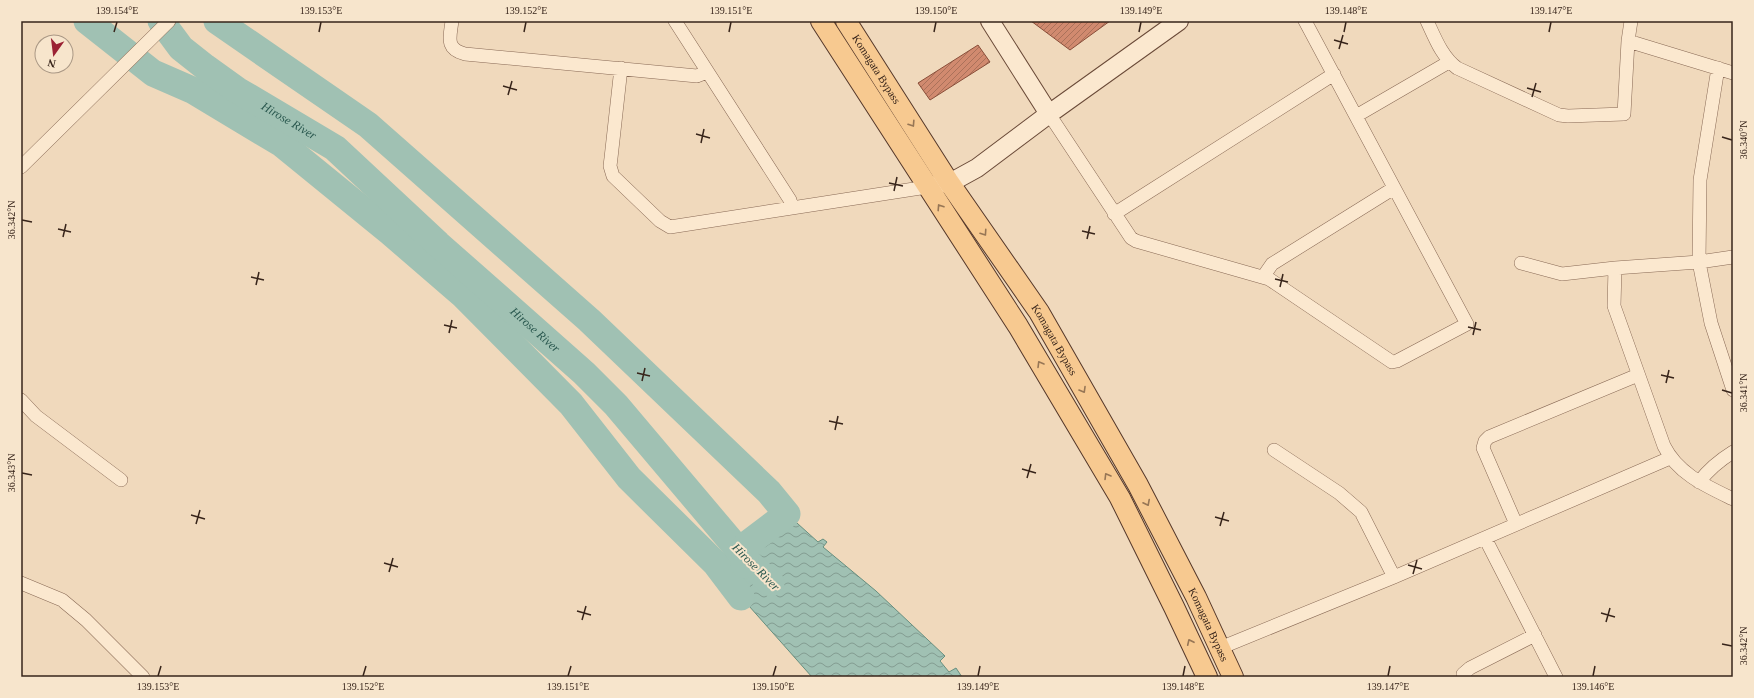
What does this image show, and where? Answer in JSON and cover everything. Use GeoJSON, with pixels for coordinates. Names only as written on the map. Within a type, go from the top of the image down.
{"type":"FeatureCollection","features":[{"type":"Feature","properties":{"kind":"main road","name":"Komagata Bypass"},"geometry":{"type":"LineString","coordinates":[[821,21],[1018,326],[1120,498],[1207,677]]}},
{"type":"Feature","properties":{"kind":"main road","name":"Komagata Bypass"},"geometry":{"type":"LineString","coordinates":[[846,21],[948,181],[1039,312],[1138,484],[1196,597],[1233,677]]}},
{"type":"Feature","properties":{"kind":"street"},"geometry":{"type":"LineString","coordinates":[[21,168],[169,21]]}},
{"type":"Feature","properties":{"kind":"street"},"geometry":{"type":"LineString","coordinates":[[452,21],[450,40],[451,46],[458,52],[465,54],[697,76],[707,72]]}},
{"type":"Feature","properties":{"kind":"street"},"geometry":{"type":"LineString","coordinates":[[674,21],[790,200],[792,208]]}},
{"type":"Feature","properties":{"kind":"street"},"geometry":{"type":"LineString","coordinates":[[990,21],[1126,233],[1136,241],[1274,281],[1392,362],[1397,362],[1467,324],[1305,21]]}},
{"type":"Feature","properties":{"kind":"street"},"geometry":{"type":"LineString","coordinates":[[621,68],[611,158],[611,172],[613,176],[660,221],[670,227],[676,227],[927,187],[957,179],[977,168],[1049,114],[1179,21]]}},
{"type":"Feature","properties":{"kind":"street"},"geometry":{"type":"LineString","coordinates":[[1427,21],[1444,55],[1449,62],[1457,68],[1559,115],[1624,114],[1628,41],[1631,21]]}},
{"type":"Feature","properties":{"kind":"street"},"geometry":{"type":"LineString","coordinates":[[1628,41],[1733,72]]}},
{"type":"Feature","properties":{"kind":"street"},"geometry":{"type":"LineString","coordinates":[[1356,116],[1449,62]]}},
{"type":"Feature","properties":{"kind":"street"},"geometry":{"type":"LineString","coordinates":[[1718,68],[1700,180],[1699,262],[1711,323],[1733,390]]}},
{"type":"Feature","properties":{"kind":"street"},"geometry":{"type":"LineString","coordinates":[[1114,214],[1334,74]]}},
{"type":"Feature","properties":{"kind":"street"},"geometry":{"type":"LineString","coordinates":[[1263,277],[1272,264],[1394,188]]}},
{"type":"Feature","properties":{"kind":"street"},"geometry":{"type":"LineString","coordinates":[[1521,263],[1562,274],[1615,268],[1699,262],[1733,257]]}},
{"type":"Feature","properties":{"kind":"street"},"geometry":{"type":"LineString","coordinates":[[1615,268],[1614,306],[1664,446],[1670,458],[1711,490],[1733,499]]}},
{"type":"Feature","properties":{"kind":"street"},"geometry":{"type":"LineString","coordinates":[[1516,524],[1483,448],[1485,441],[1489,437],[1638,375]]}},
{"type":"Feature","properties":{"kind":"street"},"geometry":{"type":"LineString","coordinates":[[21,400],[36,416],[121,480]]}},
{"type":"Feature","properties":{"kind":"street"},"geometry":{"type":"LineString","coordinates":[[1274,450],[1339,493],[1361,512],[1394,577]]}},
{"type":"Feature","properties":{"kind":"street"},"geometry":{"type":"LineString","coordinates":[[1699,482],[1706,472],[1733,452]]}},
{"type":"Feature","properties":{"kind":"street"},"geometry":{"type":"LineString","coordinates":[[1220,648],[1394,577],[1670,458]]}},
{"type":"Feature","properties":{"kind":"street"},"geometry":{"type":"LineString","coordinates":[[1485,538],[1556,677]]}},
{"type":"Feature","properties":{"kind":"street"},"geometry":{"type":"LineString","coordinates":[[21,584],[62,600],[86,620],[143,677]]}},
{"type":"Feature","properties":{"kind":"street"},"geometry":{"type":"LineString","coordinates":[[1464,677],[1463,674],[1470,668],[1535,636]]}},
{"type":"Feature","properties":{"kind":"water"},"geometry":{"type":"Polygon","coordinates":[[[787,514],[818,542],[823,539],[827,542],[823,547],[876,591],[945,656],[940,661],[949,672],[956,668],[962,677],[812,677],[741,597],[746,545],[787,514]]]}},
{"type":"Feature","properties":{"kind":"building"},"geometry":{"type":"Polygon","coordinates":[[[1031,21],[1110,21],[1070,50],[1031,21]]]}},
{"type":"Feature","properties":{"kind":"building"},"geometry":{"type":"Polygon","coordinates":[[[978,45],[990,62],[930,100],[918,83],[978,45]]]}},
{"type":"Feature","properties":{"kind":"waterway"},"geometry":{"type":"LineString","coordinates":[[87,21],[153,73],[192,90],[282,144],[390,232],[463,295],[571,404],[629,478],[716,564],[741,597]]}},
{"type":"Feature","properties":{"kind":"waterway","name":"Hirose River"},"geometry":{"type":"LineString","coordinates":[[161,21],[181,48],[205,67],[237,90],[335,148],[438,244],[584,373],[616,405],[752,566],[771,583]]}},
{"type":"Feature","properties":{"kind":"waterway"},"geometry":{"type":"LineString","coordinates":[[217,21],[368,125],[589,320],[769,492],[787,514],[746,545],[744,565]]}}]}
